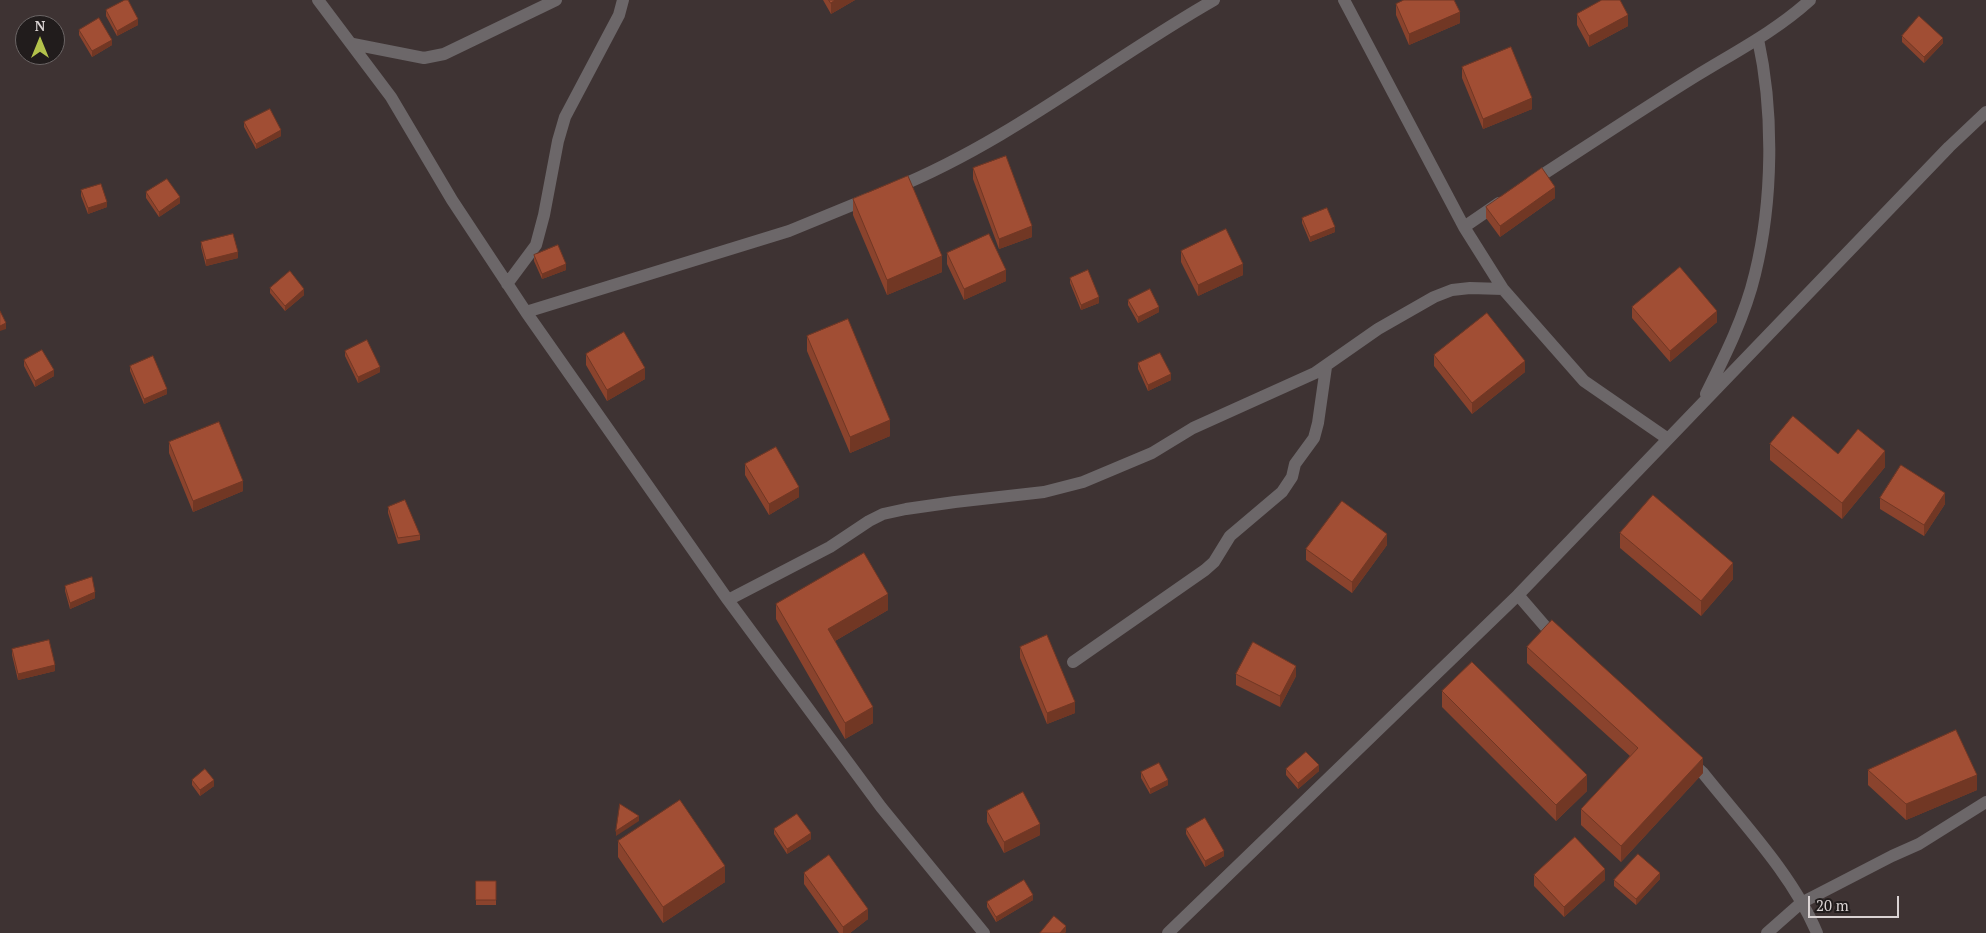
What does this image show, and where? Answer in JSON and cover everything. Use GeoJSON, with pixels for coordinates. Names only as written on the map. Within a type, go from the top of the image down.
{"type":"FeatureCollection","features":[{"type":"Feature","properties":{"kind":"street"},"geometry":{"type":"LineString","coordinates":[[318,0],[353,44],[391,97],[452,200],[507,284],[728,600],[881,806],[984,933]]}},
{"type":"Feature","properties":{"kind":"street"},"geometry":{"type":"LineString","coordinates":[[353,44],[424,58],[444,54],[556,0]]}},
{"type":"Feature","properties":{"kind":"street"},"geometry":{"type":"LineString","coordinates":[[507,284],[536,245],[544,215],[558,141],[565,117],[619,15],[623,0]]}},
{"type":"Feature","properties":{"kind":"street"},"geometry":{"type":"LineString","coordinates":[[526,312],[789,231],[913,180],[1003,133],[1214,0]]}},
{"type":"Feature","properties":{"kind":"street"},"geometry":{"type":"LineString","coordinates":[[1344,0],[1464,227],[1503,289],[1584,380],[1668,439]]}},
{"type":"Feature","properties":{"kind":"street"},"geometry":{"type":"LineString","coordinates":[[1464,227],[1689,80],[1758,39],[1793,15],[1810,0]]}},
{"type":"Feature","properties":{"kind":"street"},"geometry":{"type":"LineString","coordinates":[[1699,407],[1739,323],[1755,275],[1766,215],[1770,153],[1763,63],[1758,39]]}},
{"type":"Feature","properties":{"kind":"street"},"geometry":{"type":"LineString","coordinates":[[1168,933],[1518,595],[1949,147],[1986,112]]}},
{"type":"Feature","properties":{"kind":"street"},"geometry":{"type":"LineString","coordinates":[[728,600],[830,547],[883,514],[955,502],[1044,492],[1083,482],[1152,453],[1193,428],[1326,367],[1378,329],[1434,297],[1452,290],[1470,288],[1503,289]]}},
{"type":"Feature","properties":{"kind":"street"},"geometry":{"type":"LineString","coordinates":[[1073,662],[1205,570],[1214,562],[1230,536],[1282,492],[1292,477],[1295,464],[1314,438],[1326,367]]}},
{"type":"Feature","properties":{"kind":"street"},"geometry":{"type":"LineString","coordinates":[[1518,595],[1552,636],[1567,648]]}},
{"type":"Feature","properties":{"kind":"street"},"geometry":{"type":"LineString","coordinates":[[1683,754],[1703,773],[1767,854],[1801,903],[1816,933]]}},
{"type":"Feature","properties":{"kind":"street"},"geometry":{"type":"LineString","coordinates":[[1767,933],[1801,903],[1919,844],[1986,802]]}},
{"type":"Feature","properties":{"kind":"building"},"geometry":{"type":"Polygon","coordinates":[[[128,0],[138,19],[117,31],[106,10],[128,0]]]}},
{"type":"Feature","properties":{"kind":"building"},"geometry":{"type":"Polygon","coordinates":[[[1404,0],[1454,0],[1460,12],[1409,34],[1396,4],[1404,0]]]}},
{"type":"Feature","properties":{"kind":"building"},"geometry":{"type":"Polygon","coordinates":[[[1602,0],[1620,0],[1628,15],[1589,36],[1577,14],[1602,0]]]}},
{"type":"Feature","properties":{"kind":"building"},"geometry":{"type":"Polygon","coordinates":[[[1919,16],[1943,38],[1924,57],[1902,36],[1919,16]]]}},
{"type":"Feature","properties":{"kind":"building"},"geometry":{"type":"Polygon","coordinates":[[[99,18],[112,40],[92,51],[79,30],[99,18]]]}},
{"type":"Feature","properties":{"kind":"building"},"geometry":{"type":"Polygon","coordinates":[[[1511,47],[1532,98],[1483,119],[1462,67],[1511,47]]]}},
{"type":"Feature","properties":{"kind":"building"},"geometry":{"type":"Polygon","coordinates":[[[270,109],[281,130],[256,144],[244,122],[270,109]]]}},
{"type":"Feature","properties":{"kind":"building"},"geometry":{"type":"Polygon","coordinates":[[[1006,156],[1032,226],[999,239],[973,168],[1006,156]]]}},
{"type":"Feature","properties":{"kind":"building"},"geometry":{"type":"Polygon","coordinates":[[[1542,168],[1555,187],[1500,226],[1486,207],[1542,168]]]}},
{"type":"Feature","properties":{"kind":"building"},"geometry":{"type":"Polygon","coordinates":[[[908,176],[942,256],[887,280],[853,199],[908,176]]]}},
{"type":"Feature","properties":{"kind":"building"},"geometry":{"type":"Polygon","coordinates":[[[167,179],[180,197],[159,212],[146,192],[167,179]]]}},
{"type":"Feature","properties":{"kind":"building"},"geometry":{"type":"Polygon","coordinates":[[[101,184],[107,202],[88,208],[81,190],[101,184]]]}},
{"type":"Feature","properties":{"kind":"building"},"geometry":{"type":"Polygon","coordinates":[[[1327,208],[1335,227],[1310,237],[1302,218],[1327,208]]]}},
{"type":"Feature","properties":{"kind":"building"},"geometry":{"type":"Polygon","coordinates":[[[1226,229],[1243,264],[1198,285],[1181,251],[1226,229]]]}},
{"type":"Feature","properties":{"kind":"building"},"geometry":{"type":"Polygon","coordinates":[[[233,234],[238,252],[206,260],[201,242],[233,234]]]}},
{"type":"Feature","properties":{"kind":"building"},"geometry":{"type":"Polygon","coordinates":[[[989,234],[1006,270],[964,289],[947,253],[989,234]]]}},
{"type":"Feature","properties":{"kind":"building"},"geometry":{"type":"Polygon","coordinates":[[[558,245],[566,264],[542,274],[534,255],[558,245]]]}},
{"type":"Feature","properties":{"kind":"building"},"geometry":{"type":"Polygon","coordinates":[[[1680,267],[1717,311],[1670,351],[1632,307],[1680,267]]]}},
{"type":"Feature","properties":{"kind":"building"},"geometry":{"type":"Polygon","coordinates":[[[1088,270],[1099,297],[1081,305],[1070,278],[1088,270]]]}},
{"type":"Feature","properties":{"kind":"building"},"geometry":{"type":"Polygon","coordinates":[[[290,271],[304,289],[285,306],[270,288],[290,271]]]}},
{"type":"Feature","properties":{"kind":"building"},"geometry":{"type":"Polygon","coordinates":[[[1150,289],[1159,307],[1138,317],[1128,300],[1150,289]]]}},
{"type":"Feature","properties":{"kind":"building"},"geometry":{"type":"Polygon","coordinates":[[[0,311],[6,323],[0,326],[0,311]]]}},
{"type":"Feature","properties":{"kind":"building"},"geometry":{"type":"Polygon","coordinates":[[[1487,313],[1525,361],[1472,403],[1434,355],[1487,313]]]}},
{"type":"Feature","properties":{"kind":"building"},"geometry":{"type":"Polygon","coordinates":[[[848,319],[890,420],[850,437],[807,336],[848,319]]]}},
{"type":"Feature","properties":{"kind":"building"},"geometry":{"type":"Polygon","coordinates":[[[624,332],[645,368],[607,390],[586,354],[624,332]]]}},
{"type":"Feature","properties":{"kind":"building"},"geometry":{"type":"Polygon","coordinates":[[[367,340],[380,367],[358,377],[345,351],[367,340]]]}},
{"type":"Feature","properties":{"kind":"building"},"geometry":{"type":"Polygon","coordinates":[[[42,350],[54,370],[35,381],[24,360],[42,350]]]}},
{"type":"Feature","properties":{"kind":"building"},"geometry":{"type":"Polygon","coordinates":[[[1160,353],[1171,374],[1148,385],[1138,363],[1160,353]]]}},
{"type":"Feature","properties":{"kind":"building"},"geometry":{"type":"Polygon","coordinates":[[[153,356],[167,389],[144,399],[130,366],[153,356]]]}},
{"type":"Feature","properties":{"kind":"building"},"geometry":{"type":"Polygon","coordinates":[[[1793,416],[1838,454],[1858,429],[1885,451],[1842,503],[1770,444],[1793,416]]]}},
{"type":"Feature","properties":{"kind":"building"},"geometry":{"type":"Polygon","coordinates":[[[219,422],[243,481],[193,501],[169,442],[219,422]]]}},
{"type":"Feature","properties":{"kind":"building"},"geometry":{"type":"Polygon","coordinates":[[[776,447],[799,487],[769,504],[745,464],[776,447]]]}},
{"type":"Feature","properties":{"kind":"building"},"geometry":{"type":"Polygon","coordinates":[[[1901,465],[1945,493],[1924,525],[1880,498],[1901,465]]]}},
{"type":"Feature","properties":{"kind":"building"},"geometry":{"type":"Polygon","coordinates":[[[1653,495],[1733,563],[1701,601],[1620,533],[1653,495]]]}},
{"type":"Feature","properties":{"kind":"building"},"geometry":{"type":"Polygon","coordinates":[[[405,500],[420,535],[398,538],[388,507],[405,500]]]}},
{"type":"Feature","properties":{"kind":"building"},"geometry":{"type":"Polygon","coordinates":[[[1342,501],[1387,534],[1352,582],[1306,549],[1342,501]]]}},
{"type":"Feature","properties":{"kind":"building"},"geometry":{"type":"Polygon","coordinates":[[[864,553],[888,594],[828,629],[873,707],[845,723],[776,604],[864,553]]]}},
{"type":"Feature","properties":{"kind":"building"},"geometry":{"type":"Polygon","coordinates":[[[92,577],[95,592],[70,603],[65,586],[92,577]]]}},
{"type":"Feature","properties":{"kind":"building"},"geometry":{"type":"Polygon","coordinates":[[[1552,620],[1703,758],[1621,846],[1581,809],[1638,748],[1527,647],[1552,620]]]}},
{"type":"Feature","properties":{"kind":"building"},"geometry":{"type":"Polygon","coordinates":[[[1047,635],[1075,702],[1047,713],[1020,647],[1047,635]]]}},
{"type":"Feature","properties":{"kind":"building"},"geometry":{"type":"Polygon","coordinates":[[[49,640],[55,665],[18,674],[12,649],[49,640]]]}},
{"type":"Feature","properties":{"kind":"building"},"geometry":{"type":"Polygon","coordinates":[[[1253,642],[1296,666],[1280,696],[1236,674],[1253,642]]]}},
{"type":"Feature","properties":{"kind":"building"},"geometry":{"type":"Polygon","coordinates":[[[1472,662],[1587,775],[1556,805],[1442,691],[1472,662]]]}},
{"type":"Feature","properties":{"kind":"building"},"geometry":{"type":"Polygon","coordinates":[[[1956,730],[1977,775],[1906,804],[1868,770],[1956,730]]]}},
{"type":"Feature","properties":{"kind":"building"},"geometry":{"type":"Polygon","coordinates":[[[1306,752],[1319,765],[1298,783],[1286,769],[1306,752]]]}},
{"type":"Feature","properties":{"kind":"building"},"geometry":{"type":"Polygon","coordinates":[[[1159,763],[1168,780],[1150,789],[1141,772],[1159,763]]]}},
{"type":"Feature","properties":{"kind":"building"},"geometry":{"type":"Polygon","coordinates":[[[205,769],[214,780],[200,790],[192,780],[205,769]]]}},
{"type":"Feature","properties":{"kind":"building"},"geometry":{"type":"Polygon","coordinates":[[[1023,792],[1040,824],[1004,842],[987,811],[1023,792]]]}},
{"type":"Feature","properties":{"kind":"building"},"geometry":{"type":"Polygon","coordinates":[[[680,800],[725,866],[663,907],[618,841],[680,800]]]}},
{"type":"Feature","properties":{"kind":"building"},"geometry":{"type":"Polygon","coordinates":[[[620,804],[639,816],[616,831],[620,804]]]}},
{"type":"Feature","properties":{"kind":"building"},"geometry":{"type":"Polygon","coordinates":[[[797,814],[811,833],[787,849],[774,829],[797,814]]]}},
{"type":"Feature","properties":{"kind":"building"},"geometry":{"type":"Polygon","coordinates":[[[1205,818],[1224,851],[1205,861],[1186,829],[1205,818]]]}},
{"type":"Feature","properties":{"kind":"building"},"geometry":{"type":"Polygon","coordinates":[[[1575,837],[1605,869],[1564,907],[1534,875],[1575,837]]]}},
{"type":"Feature","properties":{"kind":"building"},"geometry":{"type":"Polygon","coordinates":[[[1638,854],[1660,873],[1636,899],[1614,880],[1638,854]]]}},
{"type":"Feature","properties":{"kind":"building"},"geometry":{"type":"Polygon","coordinates":[[[829,855],[868,909],[843,927],[804,873],[829,855]]]}},
{"type":"Feature","properties":{"kind":"building"},"geometry":{"type":"Polygon","coordinates":[[[1024,880],[1033,895],[996,917],[987,902],[1024,880]]]}},
{"type":"Feature","properties":{"kind":"building"},"geometry":{"type":"Polygon","coordinates":[[[476,881],[496,881],[496,900],[476,900],[476,881]]]}},
{"type":"Feature","properties":{"kind":"building"},"geometry":{"type":"Polygon","coordinates":[[[1054,916],[1066,926],[1060,933],[1040,933],[1054,916]]]}}]}
